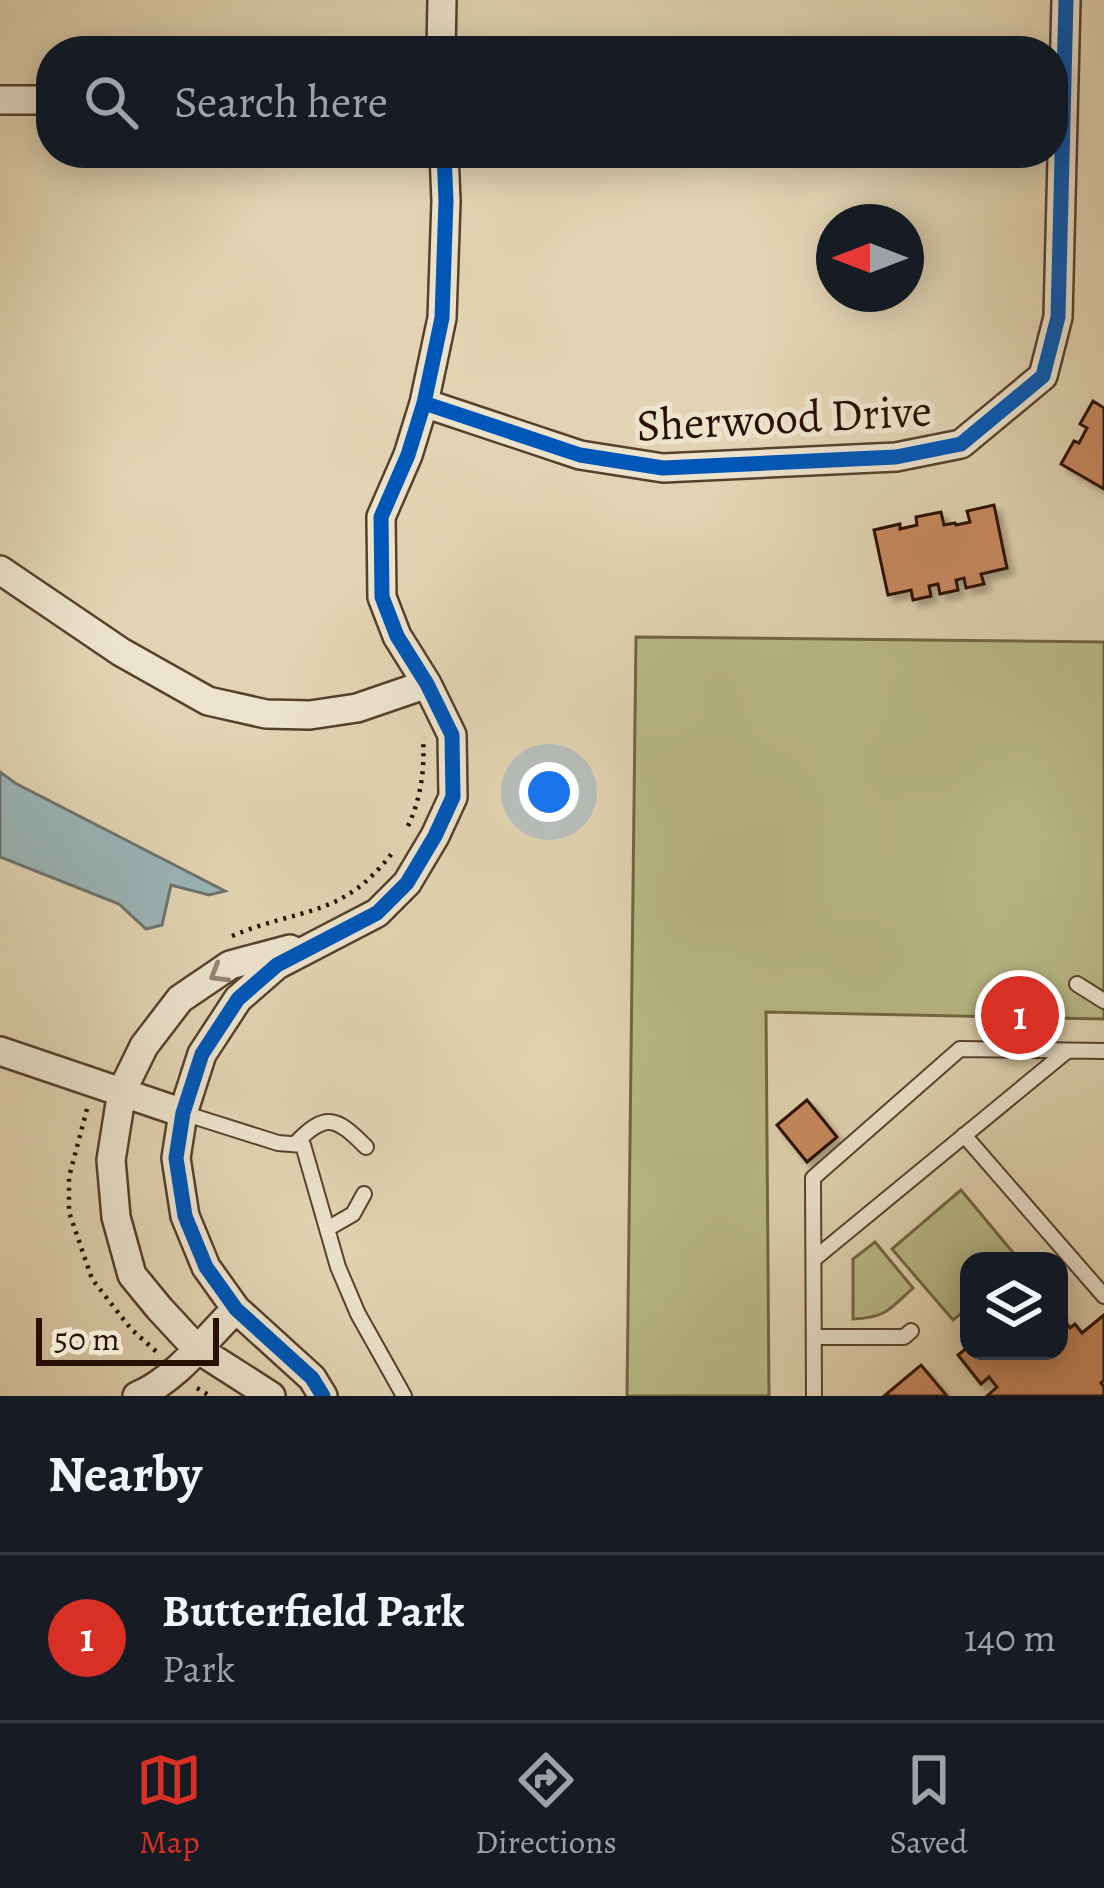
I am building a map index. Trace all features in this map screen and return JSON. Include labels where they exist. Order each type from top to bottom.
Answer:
[{"type":"street","points":[[441,36],[442,0]]},
{"type":"street","name":"Sherwood Drive","points":[[1063,36],[1066,0]]},
{"type":"street","points":[[0,100],[36,100]]},
{"type":"street","points":[[323,1396],[312,1378],[236,1309],[206,1267],[185,1216],[176,1158],[183,1113],[202,1054],[238,999],[277,965],[377,913],[407,883],[453,797],[452,735],[398,636],[382,596],[381,518],[424,403],[442,317],[445,168]]},
{"type":"street","name":"Sherwood Drive","points":[[424,403],[580,455],[663,468],[896,457],[961,444],[1043,376],[1058,317],[1058,168]]},
{"type":"street","points":[[0,570],[121,652],[208,701],[266,714],[310,716],[357,708],[428,684]]},
{"type":"street","points":[[272,1396],[196,1348],[132,1274],[116,1217],[111,1160],[122,1091],[144,1046],[180,999],[230,965],[328,938]]},
{"type":"street","points":[[0,1051],[183,1113]]},
{"type":"street","points":[[137,1396],[178,1370],[236,1309]]},
{"type":"lane","points":[[1076,984],[1104,1001]]},
{"type":"lane","points":[[814,1396],[814,1178],[960,1049],[1104,1051]]},
{"type":"lane","points":[[814,1259],[1067,1051]]},
{"type":"lane","points":[[183,1113],[278,1143],[303,1145],[338,1267],[358,1314],[404,1396]]},
{"type":"lane","points":[[295,1144],[309,1129],[327,1122],[344,1125],[366,1147]]},
{"type":"lane","points":[[964,1135],[1104,1296]]},
{"type":"lane","points":[[327,1229],[353,1214],[364,1194]]},
{"type":"lane","points":[[814,1337],[904,1337],[911,1331]]},
{"type":"path","points":[[407,830],[421,790],[421,724]]},
{"type":"path","points":[[224,940],[331,905],[375,873],[400,842]]},
{"type":"path","points":[[188,1380],[210,1396]]},
{"type":"green space","points":[[636,637],[1104,642],[1104,1019],[766,1012],[769,1396],[627,1396]]},
{"type":"green space","points":[[961,1190],[1013,1252],[960,1252],[960,1314],[953,1320],[892,1249]]},
{"type":"green space","points":[[875,1242],[913,1288],[880,1314],[853,1319],[853,1259]]},
{"type":"water","points":[[0,772],[225,891],[209,895],[171,885],[162,925],[146,929],[119,904],[0,857]]},
{"type":"building","points":[[1093,401],[1104,408],[1104,489],[1061,464],[1087,428],[1080,424]]},
{"type":"building","points":[[994,505],[1007,568],[981,574],[984,584],[966,588],[964,578],[956,580],[958,590],[940,594],[938,584],[929,586],[931,596],[913,600],[911,590],[888,595],[874,530],[917,525],[916,517],[941,512],[944,525],[956,525],[970,522],[967,511]]},
{"type":"building","points":[[807,1100],[837,1137],[807,1162],[777,1125]]},
{"type":"building","points":[[1104,1315],[1104,1396],[987,1396],[997,1387],[989,1377],[981,1384],[962,1360],[1068,1360],[1068,1325],[1075,1324],[1082,1333]]},
{"type":"building","points":[[921,1365],[947,1396],[884,1396]]},
{"type":"cycle path","points":[[1065,36],[1066,0]]},
{"type":"cycle path","points":[[323,1396],[312,1378],[236,1309],[206,1267],[185,1216],[176,1158],[183,1113],[202,1054],[238,999],[277,965],[377,913],[407,883],[453,797],[452,735],[397,636],[382,597],[381,517],[424,403],[442,318],[445,168]]},
{"type":"cycle path","points":[[424,403],[580,455],[663,468],[896,457],[961,444],[1043,376],[1058,317],[1062,168]]},
{"type":"place","name":"Butterfield Park","points":[[1020,1015]]}]
